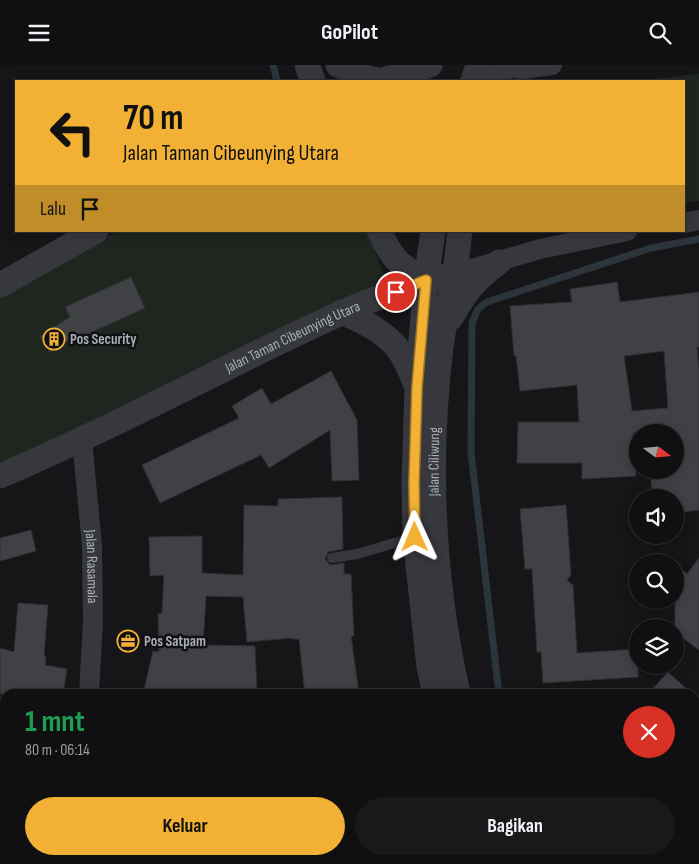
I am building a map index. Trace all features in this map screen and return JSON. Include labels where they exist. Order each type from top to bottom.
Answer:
[{"type":"street","points":[[307,65],[313,80]]},
{"type":"street","points":[[338,65],[376,80]]},
{"type":"street","points":[[383,80],[430,65]]},
{"type":"street","points":[[473,80],[478,65]]},
{"type":"street","points":[[500,69],[523,69],[552,65]]},
{"type":"street","points":[[685,223],[699,220]]},
{"type":"street","points":[[0,285],[94,232]]},
{"type":"street","points":[[379,232],[389,252],[401,266],[426,280]]},
{"type":"street","name":"Jalan Ciliwung","points":[[434,232],[426,280],[417,387],[414,483],[415,537],[440,665],[455,689]]},
{"type":"street","name":"Jalan Ciliwung","points":[[436,689],[440,665],[433,481],[441,348],[460,232]]},
{"type":"street","name":"Jalan Taman Cibeunying Utara","points":[[0,476],[82,439],[342,312],[426,280],[499,262],[540,249],[622,232]]},
{"type":"street","points":[[441,348],[450,321],[463,297],[478,278],[499,262]]},
{"type":"street","points":[[342,312],[369,325],[386,337],[398,349],[417,387]]},
{"type":"street","name":"Jalan Rasamala","points":[[82,439],[92,546],[93,621],[89,689]]},
{"type":"lane","points":[[332,558],[357,554],[415,537]]},
{"type":"shaded area","points":[[699,74],[699,201],[685,203],[685,80],[642,80]]},
{"type":"shaded area","points":[[115,232],[366,232],[386,280],[385,294],[0,469],[0,298]]},
{"type":"building","points":[[131,277],[145,308],[79,338],[78,335],[50,352],[40,336],[70,317],[65,307]]},
{"type":"building","points":[[617,282],[620,302],[699,292],[699,347],[697,347],[699,370],[699,510],[684,512],[684,489],[652,489],[651,479],[684,479],[684,424],[629,424],[629,476],[582,479],[582,463],[517,463],[518,422],[579,422],[577,385],[520,391],[516,356],[514,356],[510,306],[572,302],[570,289]],"holes":[[[664,351],[668,408],[632,411],[624,356]]]},
{"type":"building","points":[[331,371],[357,420],[359,480],[332,481],[330,430],[269,468],[261,455],[160,503],[142,465],[239,418],[232,406],[262,388],[271,404]]},
{"type":"building","points":[[342,497],[343,549],[328,552],[325,559],[330,565],[344,563],[344,574],[351,574],[354,636],[351,636],[358,689],[304,689],[299,639],[247,642],[243,597],[206,596],[203,645],[255,646],[257,689],[144,689],[153,651],[159,652],[158,614],[162,613],[164,575],[150,576],[149,537],[202,536],[202,573],[243,575],[244,505],[278,506],[278,499]]},
{"type":"building","points":[[566,505],[571,575],[567,580],[573,585],[577,653],[629,650],[629,674],[638,674],[638,677],[543,683],[541,652],[537,652],[532,569],[525,569],[520,509]]},
{"type":"building","points":[[31,530],[36,551],[0,561],[0,538]]},
{"type":"building","points":[[699,558],[699,650],[684,639],[684,619],[675,619],[675,609],[684,609],[684,572],[687,574]]},
{"type":"building","points":[[18,603],[48,605],[45,665],[67,669],[64,689],[0,689],[0,648],[14,652]]},
{"type":"building","points":[[666,674],[670,674],[687,689],[653,689]]},
{"type":"waterway","points":[[273,65],[277,80]]},
{"type":"waterway","points":[[498,689],[471,452],[472,323],[478,309],[487,302],[651,248],[699,239]]},
{"type":"place","name":"Pos Security","points":[[54,339]]},
{"type":"place","name":"Pos Satpam","points":[[128,641]]},
{"type":"route","points":[[396,292],[426,280],[417,387],[414,483],[415,537]]}]
